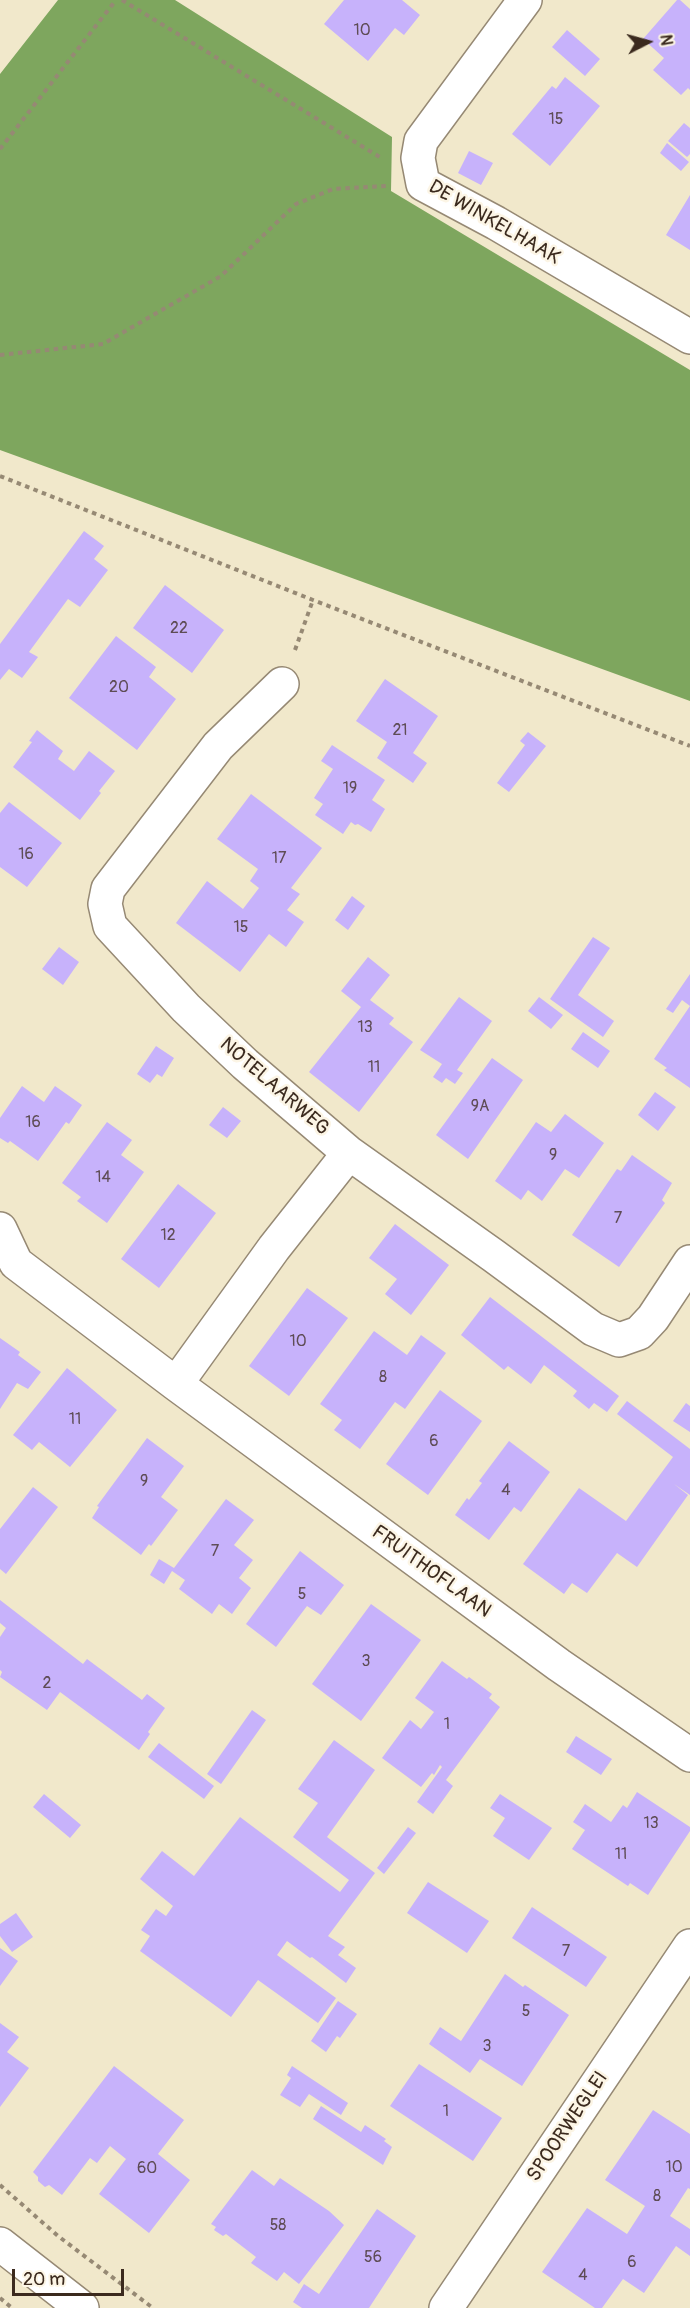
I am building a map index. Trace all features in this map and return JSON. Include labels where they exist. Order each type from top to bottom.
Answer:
[{"type":"street","name":"DE WINKELHAAK","points":[[525,0],[421,141],[418,158],[423,183],[690,337]]},
{"type":"street","name":"NOTELAARWEG","points":[[282,684],[218,746],[108,889],[105,904],[110,926],[186,1008],[245,1064],[349,1152],[593,1329],[620,1340],[639,1333],[652,1318],[690,1262]]},
{"type":"street","points":[[176,1384],[274,1248],[349,1152]]},
{"type":"street","name":"FRUITHOFLAAN","points":[[0,1229],[16,1263],[176,1384],[559,1665],[690,1755]]},
{"type":"street","name":"SPOORWEGLEI","points":[[446,2308],[690,1946]]},
{"type":"street","points":[[2,2250],[82,2308]]},
{"type":"path","points":[[0,149],[116,0]]},
{"type":"path","points":[[122,0],[423,183]]},
{"type":"path","points":[[0,355],[103,344],[221,276],[296,204],[333,189],[423,183]]},
{"type":"path","points":[[0,476],[690,746]]},
{"type":"path","points":[[282,684],[313,600]]},
{"type":"path","points":[[0,2185],[58,2236],[153,2308]]},
{"type":"path","points":[[0,2298],[12,2308]]},
{"type":"green space","points":[[58,0],[175,0],[392,137],[391,191],[690,370],[690,701],[0,450],[0,74]]},
{"type":"building","points":[[344,0],[402,0],[420,15],[404,35],[395,28],[368,61],[324,24]]},
{"type":"building","points":[[677,0],[690,9],[690,90],[688,88],[681,95],[653,70],[664,58],[643,39]]},
{"type":"building","points":[[567,30],[600,59],[585,76],[552,47]]},
{"type":"building","points":[[565,77],[600,106],[550,166],[512,134],[552,86],[556,89]]},
{"type":"building","points":[[684,123],[690,128],[690,154],[687,157],[668,141]]},
{"type":"building","points":[[667,143],[689,162],[681,171],[660,153]]},
{"type":"building","points":[[469,151],[493,163],[481,185],[458,173]]},
{"type":"building","points":[[690,195],[690,250],[666,235]]},
{"type":"building","points":[[84,531],[104,546],[94,559],[108,570],[80,607],[68,599],[29,652],[38,657],[22,678],[9,669],[0,680],[0,644]]},
{"type":"building","points":[[165,585],[224,630],[192,673],[133,628]]},
{"type":"building","points":[[116,636],[156,667],[149,677],[176,699],[137,750],[69,698]]},
{"type":"building","points":[[385,679],[438,716],[413,753],[427,763],[413,783],[377,758],[387,742],[356,721]]},
{"type":"building","points":[[37,730],[63,751],[58,759],[74,771],[89,751],[115,771],[80,820],[13,767],[32,742],[29,741]]},
{"type":"building","points":[[528,732],[546,746],[509,792],[497,783],[525,745],[520,741]]},
{"type":"building","points":[[332,745],[385,780],[372,800],[385,809],[371,832],[351,822],[343,834],[315,815],[323,804],[314,798],[333,769],[321,761]]},
{"type":"building","points":[[251,794],[322,848],[291,888],[300,894],[287,910],[304,922],[286,947],[269,934],[240,972],[176,923],[207,881],[243,909],[259,888],[250,881],[258,869],[217,839]]},
{"type":"building","points":[[9,802],[62,843],[27,887],[0,867],[0,813]]},
{"type":"building","points":[[352,896],[365,906],[348,930],[335,920]]},
{"type":"building","points":[[593,937],[610,948],[578,995],[614,1021],[603,1037],[550,999]]},
{"type":"building","points":[[59,947],[79,962],[63,985],[42,969]]},
{"type":"building","points":[[368,957],[390,975],[370,1000],[394,1018],[389,1024],[413,1042],[359,1112],[309,1072],[361,1007],[341,991]]},
{"type":"building","points":[[690,974],[690,1006],[682,1000],[673,1013],[666,1009]]},
{"type":"building","points":[[459,997],[492,1021],[457,1070],[463,1073],[455,1084],[446,1078],[442,1083],[433,1077],[442,1064],[420,1050]]},
{"type":"building","points":[[539,997],[563,1015],[551,1029],[528,1011]]},
{"type":"building","points":[[690,1006],[690,1088],[664,1070],[667,1068],[654,1059]]},
{"type":"building","points":[[583,1032],[610,1051],[598,1068],[571,1049]]},
{"type":"building","points":[[156,1046],[174,1058],[162,1077],[157,1074],[150,1083],[137,1074]]},
{"type":"building","points":[[492,1058],[523,1080],[468,1159],[436,1135]]},
{"type":"building","points":[[22,1086],[44,1102],[55,1086],[82,1105],[69,1124],[66,1122],[38,1161],[10,1141],[8,1143],[0,1138],[0,1118]]},
{"type":"building","points":[[655,1092],[676,1107],[658,1131],[638,1115]]},
{"type":"building","points":[[223,1107],[241,1121],[227,1138],[209,1125]]},
{"type":"building","points":[[565,1114],[604,1143],[579,1178],[565,1169],[542,1201],[528,1190],[521,1200],[495,1181],[536,1122],[551,1132]]},
{"type":"building","points":[[107,1122],[132,1140],[121,1155],[144,1172],[107,1223],[77,1201],[81,1197],[62,1183]]},
{"type":"building","points":[[632,1155],[672,1183],[662,1200],[665,1203],[619,1267],[572,1235],[617,1169],[621,1171]]},
{"type":"building","points":[[178,1184],[216,1213],[159,1288],[121,1259]]},
{"type":"building","points":[[395,1224],[449,1265],[411,1315],[385,1294],[397,1279],[369,1258]]},
{"type":"building","points":[[307,1288],[348,1318],[289,1396],[249,1366]]},
{"type":"building","points":[[490,1297],[619,1396],[607,1412],[594,1403],[589,1409],[573,1396],[577,1391],[544,1365],[531,1384],[508,1366],[504,1370],[461,1335]]},
{"type":"building","points":[[374,1331],[407,1355],[421,1335],[446,1353],[405,1409],[395,1402],[360,1449],[334,1430],[342,1420],[320,1404]]},
{"type":"building","points":[[0,1338],[20,1352],[18,1355],[41,1372],[28,1389],[17,1383],[0,1409]]},
{"type":"building","points":[[67,1368],[117,1410],[70,1467],[39,1442],[32,1450],[13,1435]]},
{"type":"building","points":[[440,1390],[482,1421],[428,1495],[386,1464]]},
{"type":"building","points":[[627,1401],[690,1449],[690,1495],[674,1484],[688,1495],[637,1567],[617,1553],[587,1593],[572,1583],[564,1594],[523,1564],[579,1488],[626,1521],[673,1457],[617,1414]]},
{"type":"building","points":[[686,1403],[690,1406],[690,1432],[673,1421]]},
{"type":"building","points":[[147,1438],[184,1466],[161,1497],[178,1510],[151,1546],[149,1544],[141,1555],[92,1518],[99,1507],[97,1506]]},
{"type":"building","points":[[509,1441],[550,1472],[521,1512],[514,1507],[489,1540],[455,1515],[482,1483],[479,1481]]},
{"type":"building","points":[[33,1487],[58,1507],[6,1574],[0,1569],[0,1529]]},
{"type":"building","points":[[226,1499],[254,1520],[234,1545],[253,1560],[239,1578],[251,1588],[232,1614],[219,1604],[212,1614],[179,1589],[185,1580],[172,1571],[164,1584],[150,1575],[159,1559],[174,1568]]},
{"type":"building","points":[[300,1551],[344,1585],[321,1615],[307,1606],[276,1647],[246,1624]]},
{"type":"building","points":[[0,1600],[83,1664],[87,1659],[142,1700],[147,1694],[165,1708],[148,1732],[150,1734],[139,1750],[60,1692],[47,1710],[0,1677],[2,1672],[0,1670],[0,1637],[6,1628],[0,1623]]},
{"type":"building","points":[[371,1604],[421,1640],[361,1721],[312,1684]]},
{"type":"building","points":[[442,1661],[492,1694],[489,1698],[500,1707],[446,1780],[453,1786],[433,1814],[417,1802],[442,1767],[440,1765],[434,1775],[432,1773],[421,1787],[382,1758],[410,1720],[421,1729],[434,1712],[415,1698]]},
{"type":"building","points":[[252,1710],[266,1720],[221,1784],[207,1774]]},
{"type":"building","points":[[576,1736],[612,1759],[601,1775],[566,1752]]},
{"type":"building","points":[[334,1740],[375,1770],[327,1837],[375,1873],[328,1936],[345,1947],[338,1955],[356,1968],[346,1983],[287,1941],[277,1955],[336,1998],[318,2023],[258,1980],[231,2017],[140,1951],[150,1936],[141,1930],[156,1909],[166,1916],[173,1906],[140,1879],[162,1851],[194,1876],[240,1817],[340,1892],[349,1880],[293,1837],[318,1803],[298,1789]]},
{"type":"building","points":[[159,1743],[214,1786],[204,1799],[148,1757]]},
{"type":"building","points":[[637,1792],[690,1827],[690,1831],[648,1895],[630,1883],[628,1886],[572,1849],[585,1830],[573,1822],[585,1804],[611,1822],[623,1805],[627,1808]]},
{"type":"building","points":[[44,1794],[81,1825],[70,1838],[33,1807]]},
{"type":"building","points":[[500,1794],[552,1828],[529,1860],[493,1836],[505,1818],[490,1808]]},
{"type":"building","points":[[408,1827],[416,1833],[384,1874],[377,1868]]},
{"type":"building","points":[[428,1882],[489,1921],[467,1953],[407,1913]]},
{"type":"building","points":[[532,1907],[607,1957],[586,1987],[512,1938]]},
{"type":"building","points":[[16,1913],[33,1937],[12,1952],[0,1936],[0,1924]]},
{"type":"building","points":[[0,1948],[18,1961],[0,1986]]},
{"type":"building","points":[[505,1974],[569,2015],[522,2086],[480,2059],[470,2073],[429,2044],[440,2027],[461,2041]]},
{"type":"building","points":[[338,2001],[357,2014],[340,2038],[337,2036],[326,2052],[311,2041]]},
{"type":"building","points":[[0,2023],[19,2037],[7,2052],[29,2068],[0,2107]]},
{"type":"building","points":[[419,2064],[502,2118],[473,2161],[390,2106]]},
{"type":"building","points":[[114,2066],[184,2120],[158,2154],[190,2180],[149,2233],[99,2194],[126,2159],[110,2146],[97,2163],[90,2158],[62,2195],[49,2185],[45,2187],[33,2172]]},
{"type":"building","points":[[292,2066],[348,2103],[341,2115],[309,2094],[300,2107],[280,2095],[291,2078],[287,2075]]},
{"type":"building","points":[[321,2106],[361,2132],[365,2125],[386,2139],[384,2141],[392,2147],[383,2165],[313,2119]]},
{"type":"building","points":[[653,2110],[690,2134],[690,2189],[688,2188],[670,2216],[690,2229],[690,2256],[676,2246],[644,2293],[623,2279],[602,2308],[595,2308],[542,2272],[587,2208],[627,2234],[645,2206],[605,2180]]},
{"type":"building","points":[[252,2170],[274,2186],[280,2178],[329,2211],[344,2225],[299,2284],[284,2272],[277,2281],[251,2263],[256,2257],[226,2234],[223,2236],[214,2230],[216,2227],[211,2224]]},
{"type":"building","points":[[377,2209],[416,2236],[369,2308],[302,2308],[293,2302],[304,2284],[319,2294]]}]
